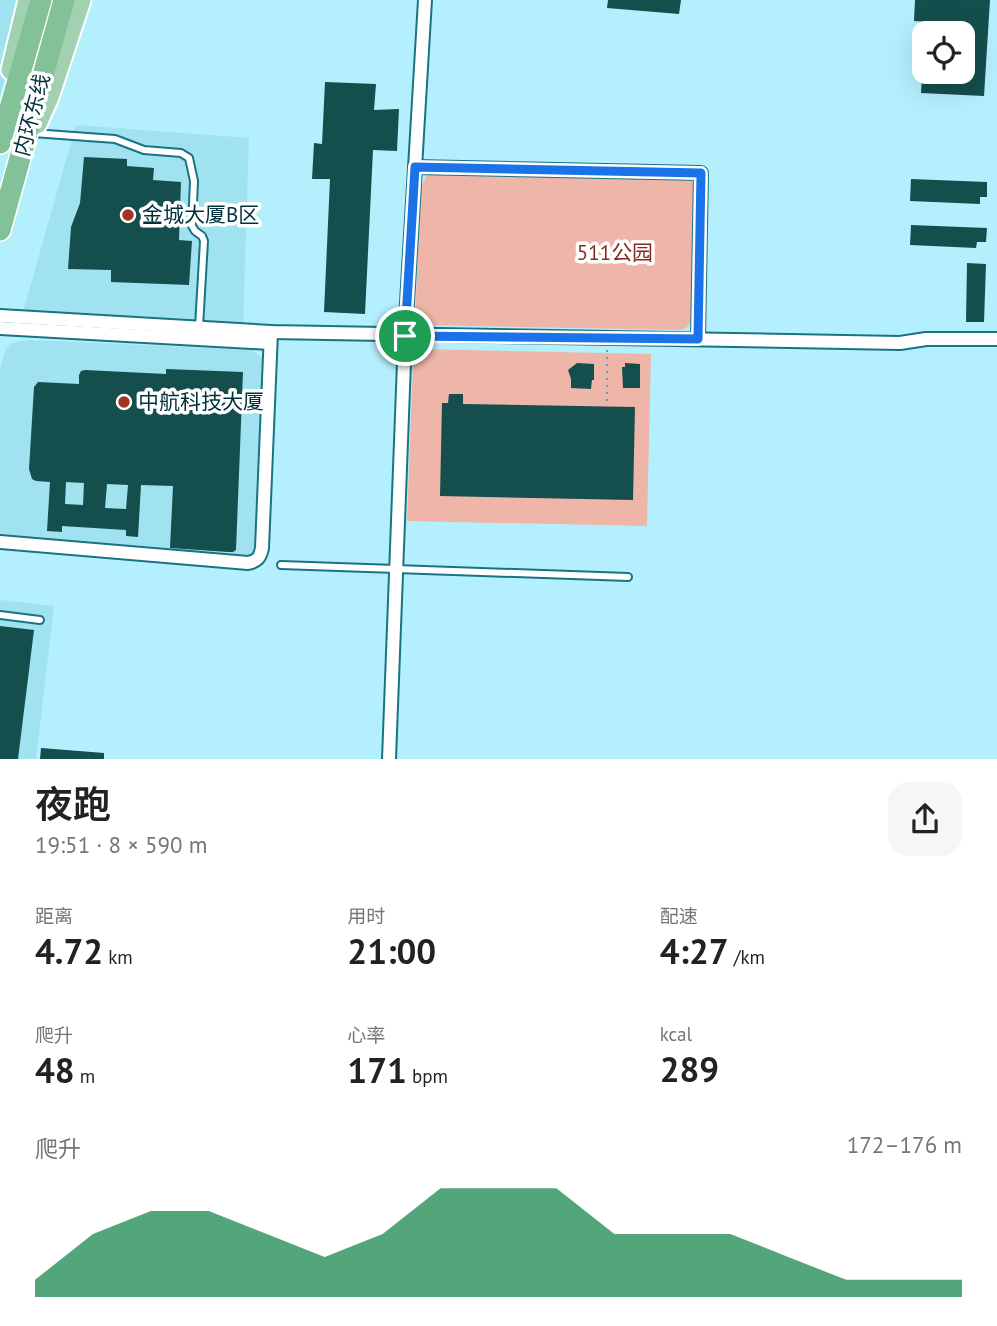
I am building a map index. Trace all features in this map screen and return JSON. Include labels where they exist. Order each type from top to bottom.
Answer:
[{"type":"highway","name":"内环东线","points":[[0,143],[41,0]]},
{"type":"highway","name":"内环东线","points":[[0,230],[64,0]]},
{"type":"main road","points":[[0,134],[8,83],[28,0]]},
{"type":"main road","points":[[14,180],[49,97],[80,0]]},
{"type":"street","points":[[389,759],[405,336],[425,0]]},
{"type":"street","points":[[415,167],[701,173],[698,339]]},
{"type":"street","points":[[0,316],[199,328],[271,338]]},
{"type":"street","points":[[0,328],[271,338],[405,336],[900,343],[926,339],[997,339]]},
{"type":"street","points":[[0,542],[248,563],[256,561],[261,556],[262,548],[271,338]]},
{"type":"lane","points":[[33,133],[115,139],[144,150],[181,153],[189,158],[194,181],[192,226],[204,241],[199,328]]},
{"type":"lane","points":[[281,565],[628,577]]},
{"type":"lane","points":[[0,615],[40,620]]},
{"type":"path","points":[[607,338],[607,401]]},
{"type":"shaded area","points":[[0,0],[27,0],[0,96]]},
{"type":"shaded area","points":[[76,125],[249,138],[243,326],[23,312]]},
{"type":"shaded area","points":[[29,340],[252,350],[259,355],[265,361],[257,543],[254,553],[243,556],[0,535],[0,368],[5,351],[11,343]]},
{"type":"shaded area","points":[[0,600],[54,606],[36,759],[0,759]]},
{"type":"green space","name":"511公园","points":[[427,175],[686,178],[692,181],[695,189],[690,324],[680,330],[420,325],[415,318],[421,187]]},
{"type":"green space","points":[[419,349],[651,354],[647,526],[407,521],[413,361]]},
{"type":"building","points":[[608,0],[681,0],[679,14],[607,8]]},
{"type":"building","points":[[915,0],[990,0],[984,96],[921,93],[922,84],[975,84],[975,21],[914,21]]},
{"type":"building","points":[[325,82],[376,84],[374,110],[399,109],[397,151],[373,150],[365,314],[324,312],[330,179],[312,179],[314,143],[322,144]]},
{"type":"building","name":"金城大厦B区","points":[[84,157],[127,159],[127,166],[154,168],[153,180],[181,182],[179,240],[192,241],[189,285],[111,282],[111,270],[68,269],[71,227],[80,203]]},
{"type":"building","points":[[911,179],[987,182],[987,197],[980,197],[980,204],[910,201]]},
{"type":"building","points":[[911,225],[987,228],[986,242],[977,242],[976,248],[910,245]]},
{"type":"building","points":[[967,263],[986,264],[984,322],[966,322]]},
{"type":"building","points":[[577,363],[594,364],[591,389],[571,388],[568,370]]},
{"type":"building","points":[[625,363],[640,364],[640,388],[623,388],[622,367],[625,367]]},
{"type":"building","points":[[166,369],[243,372],[236,550],[228,552],[170,548],[173,486],[141,485],[138,537],[126,536],[126,530],[62,526],[62,532],[47,531],[50,482],[32,479],[29,469],[34,387],[38,382],[79,384],[79,375],[85,370],[166,374]],"holes":[[[66,482],[84,483],[83,505],[65,504]],[[107,484],[128,485],[126,509],[105,508]]]},
{"type":"building","points":[[449,394],[463,394],[463,404],[635,407],[633,500],[440,496],[442,403],[448,403]]},
{"type":"building","points":[[0,626],[34,630],[18,759],[0,759]]},
{"type":"building","points":[[41,748],[104,753],[104,759],[40,759]]},
{"type":"place","name":"金城大厦B区","points":[[128,215]]},
{"type":"place","name":"中航科技大厦","points":[[124,402]]},
{"type":"route","points":[[415,167],[701,173],[698,339],[405,336],[415,167]]}]
